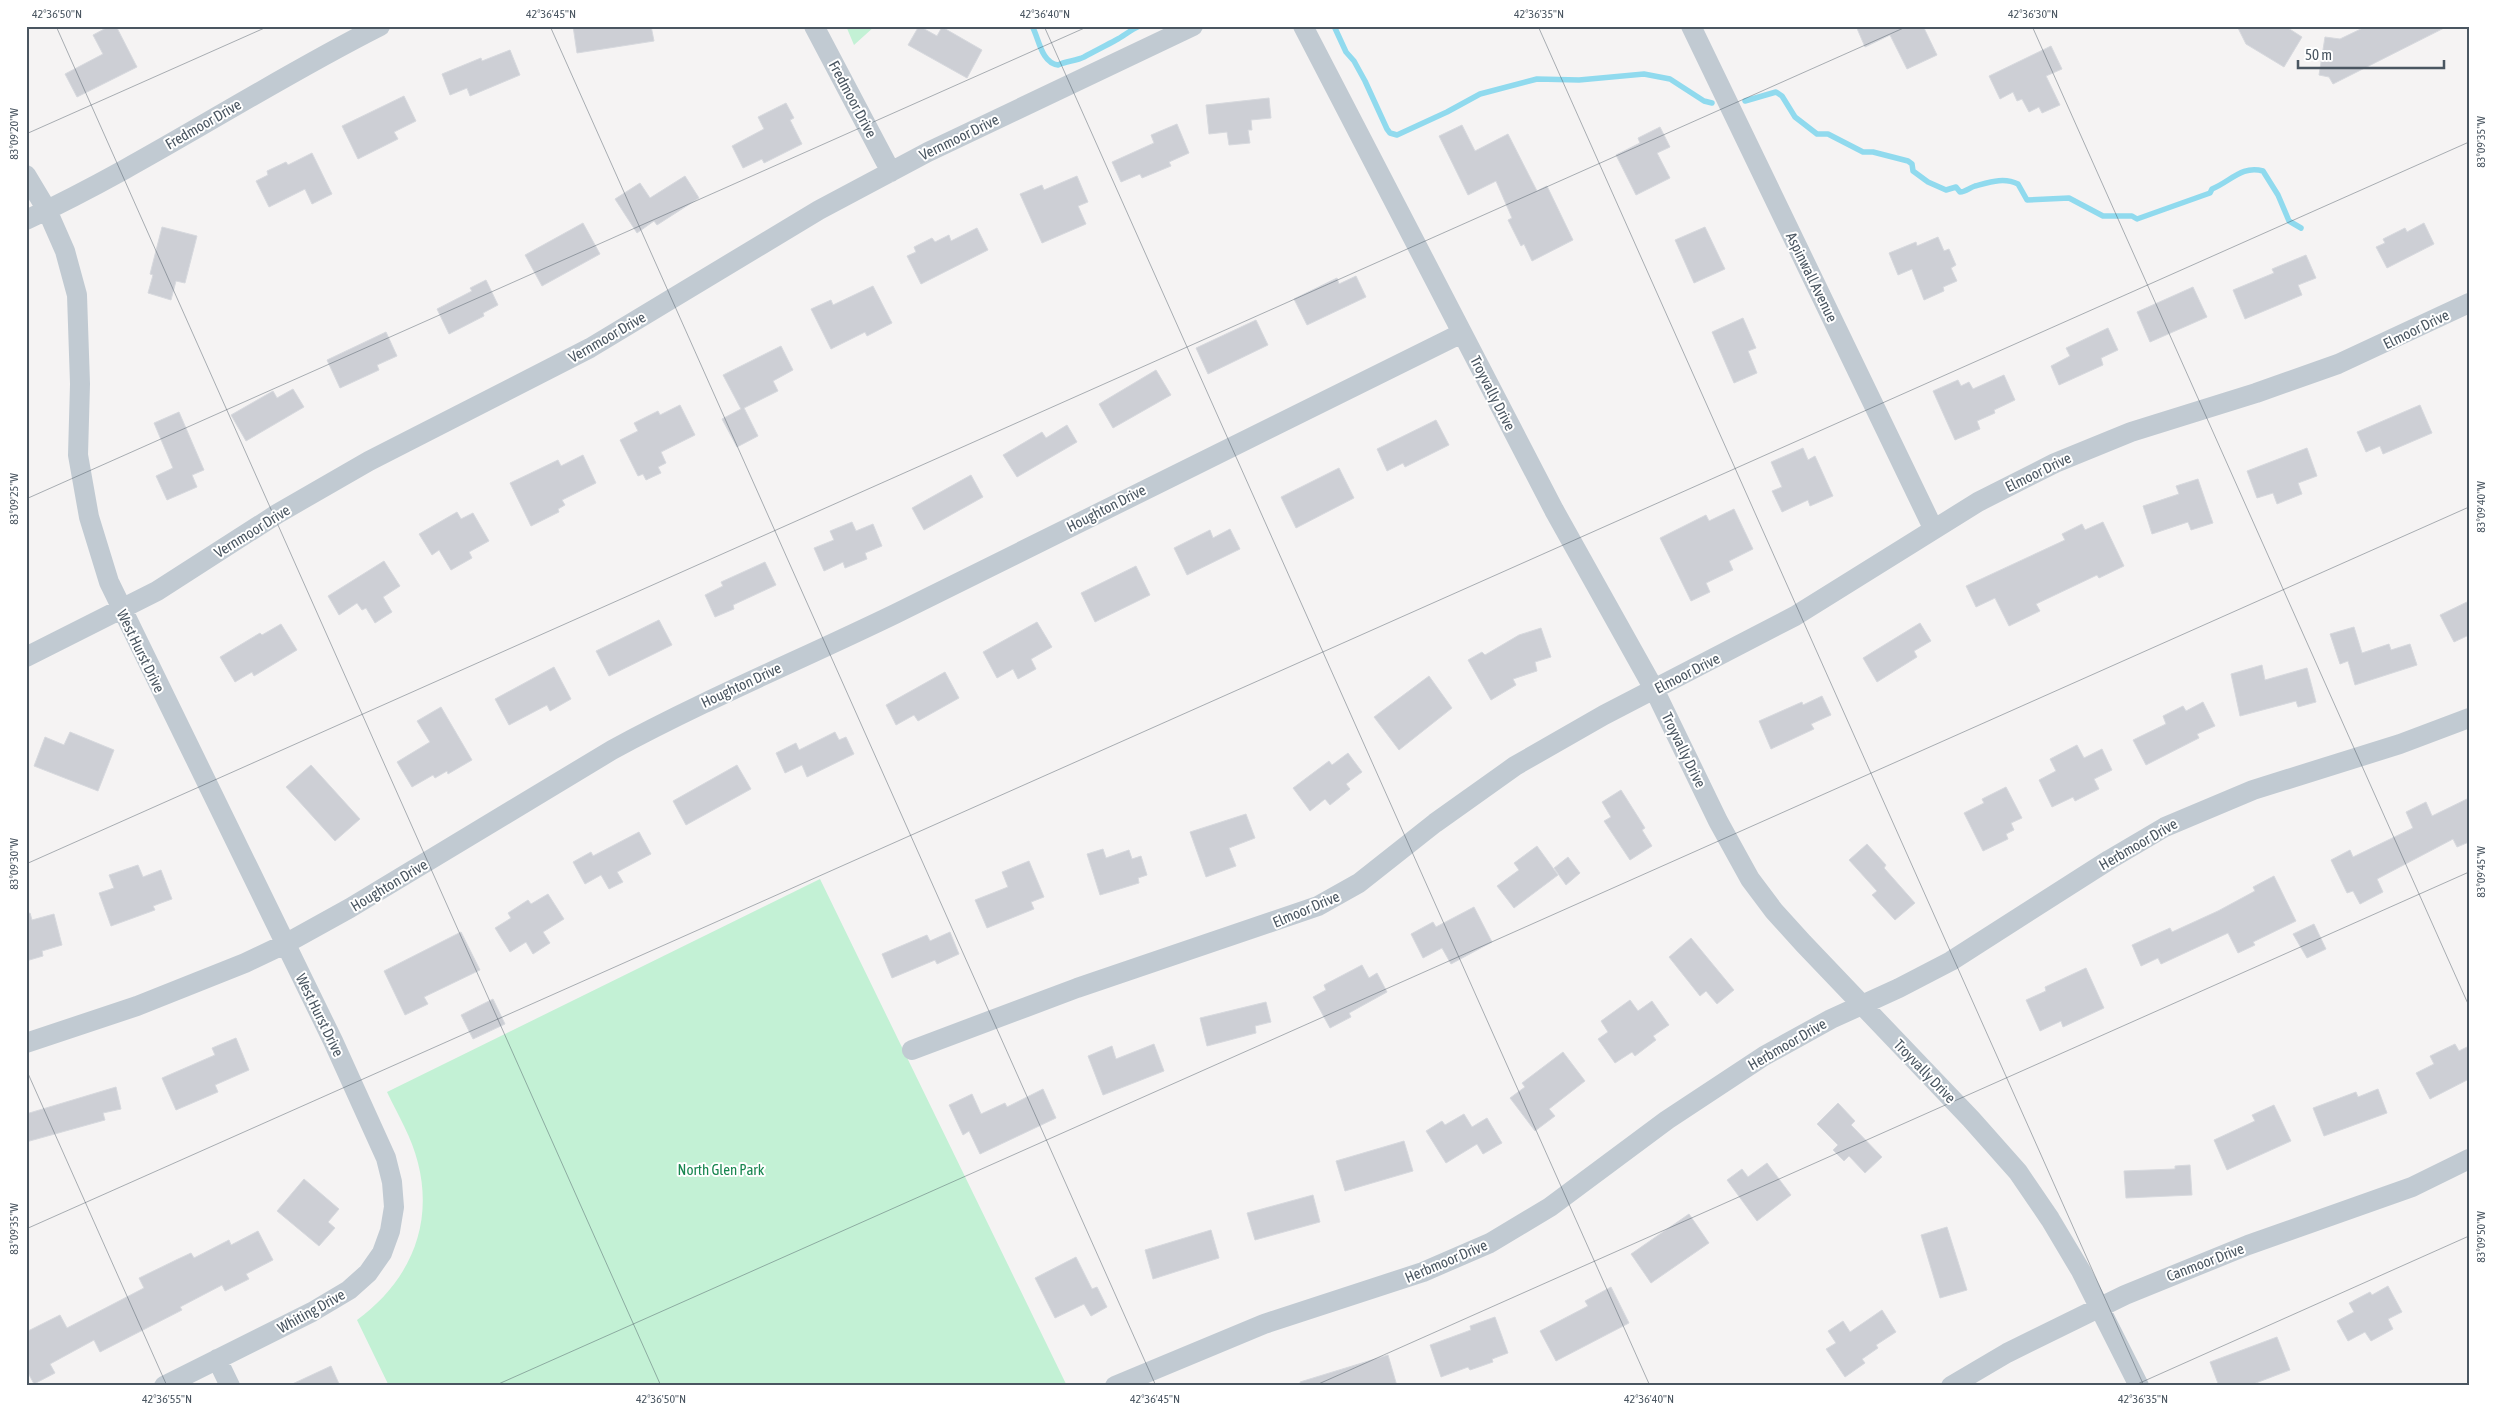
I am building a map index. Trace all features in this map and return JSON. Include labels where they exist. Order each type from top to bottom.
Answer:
[{"type":"street","name":"Fredmoor Drive","points":[[26,220],[182,137],[314,59],[380,26]]},
{"type":"street","name":"Fredmoor Drive","points":[[814,26],[891,172]]},
{"type":"street","name":"Vernmoor Drive","points":[[26,656],[122,611],[311,494],[369,461],[590,348],[819,210],[891,172],[1193,26]]},
{"type":"street","name":"Troyvally Drive","points":[[1304,26],[1554,510],[1654,689],[1718,821],[1750,879],[1774,911],[2003,1153],[2050,1219],[2100,1306],[2139,1386]]},
{"type":"street","name":"Aspinwall Avenue","points":[[1691,26],[1932,528]]},
{"type":"street","name":"West Hurst Drive","points":[[26,175],[47,210],[65,251],[76,295],[80,384],[78,455],[89,517],[108,582],[360,1100]]},
{"type":"street","name":"Elmoor Drive","points":[[912,1050],[1077,988],[1318,906],[1359,883],[1435,823],[1515,766],[1654,689],[1795,616],[1932,528],[2023,478],[2131,432],[2315,373],[2374,350],[2469,303]]},
{"type":"street","name":"Houghton Drive","points":[[26,1043],[137,1006],[285,944],[350,908],[612,750],[655,727],[742,684],[892,616],[1462,333]]},
{"type":"street","name":"Herbmoor Drive","points":[[1115,1386],[1256,1327],[1423,1272],[1490,1243],[1550,1207],[1652,1131],[1724,1082],[1795,1039],[1951,961],[2138,842],[2186,817],[2253,790],[2400,744],[2469,718]]},
{"type":"street","name":"Whiting Drive","points":[[164,1386],[333,1301],[368,1272],[382,1253],[390,1231],[394,1206],[392,1182],[386,1158],[360,1100]]},
{"type":"street","name":"Canmoor Drive","points":[[1951,1386],[2007,1353],[2100,1306],[2202,1263],[2412,1187],[2469,1159]]},
{"type":"street","points":[[217,1359],[230,1386]]},
{"type":"green space","points":[[846,26],[875,26],[854,45]]},
{"type":"green space","name":"North Glen Park","points":[[820,879],[1067,1386],[389,1386],[357,1320],[391,1288],[403,1270],[413,1251],[423,1209],[418,1163],[408,1136],[387,1092]]},
{"type":"building","points":[[110,26],[116,26],[137,67],[77,97],[65,74],[103,54],[93,35]]},
{"type":"building","points":[[573,26],[651,26],[654,41],[577,53]]},
{"type":"building","points":[[919,26],[937,36],[942,27],[982,50],[967,78],[908,45]]},
{"type":"building","points":[[1856,26],[1923,26],[1937,55],[1907,69],[1890,35],[1865,47]]},
{"type":"building","points":[[2237,26],[2285,26],[2302,37],[2284,67],[2246,44]]},
{"type":"building","points":[[2367,26],[2448,26],[2333,84],[2329,77],[2319,75],[2325,37],[2340,39]]},
{"type":"building","points":[[2051,46],[2062,69],[2046,76],[2060,105],[2042,113],[2039,107],[2029,112],[2022,99],[2017,101],[2013,92],[2000,99],[1989,76]]},
{"type":"building","points":[[510,50],[520,75],[470,96],[467,88],[450,95],[442,74],[481,58],[482,61]]},
{"type":"building","points":[[404,96],[416,121],[394,132],[398,139],[358,159],[342,126]]},
{"type":"building","points":[[1269,98],[1271,118],[1251,120],[1252,130],[1248,130],[1250,143],[1229,145],[1227,132],[1209,134],[1206,105]]},
{"type":"building","points":[[786,103],[794,118],[790,120],[802,144],[764,163],[762,159],[743,168],[732,146],[764,129],[758,117]]},
{"type":"building","points":[[1177,124],[1189,153],[1169,162],[1171,166],[1142,178],[1140,174],[1121,182],[1112,162],[1154,143],[1151,135]]},
{"type":"building","points":[[1462,125],[1475,151],[1508,134],[1537,191],[1547,186],[1573,240],[1532,261],[1524,244],[1521,246],[1508,220],[1512,218],[1496,181],[1468,195],[1439,136]]},
{"type":"building","points":[[1660,127],[1670,147],[1657,153],[1670,178],[1636,195],[1616,155],[1640,143],[1638,138]]},
{"type":"building","points":[[312,153],[332,194],[312,204],[305,189],[269,207],[256,181],[268,175],[267,171],[286,162],[288,165]]},
{"type":"building","points":[[685,176],[699,198],[657,225],[654,221],[637,233],[615,199],[640,183],[650,198]]},
{"type":"building","points":[[1077,176],[1088,202],[1078,206],[1086,224],[1042,243],[1020,194],[1042,185],[1044,190]]},
{"type":"building","points":[[583,223],[600,254],[542,286],[525,255]]},
{"type":"building","points":[[2424,223],[2434,244],[2387,268],[2376,247],[2385,243],[2383,239],[2405,228],[2407,232]]},
{"type":"building","points":[[162,227],[197,236],[185,283],[176,281],[171,300],[148,293],[153,275],[150,274]]},
{"type":"building","points":[[1705,227],[1725,269],[1694,283],[1675,240]]},
{"type":"building","points":[[977,228],[988,250],[921,284],[907,256],[916,252],[914,247],[932,238],[935,242],[949,235],[951,241]]},
{"type":"building","points":[[1938,237],[1944,251],[1949,249],[1956,265],[1951,268],[1957,281],[1943,287],[1944,291],[1924,300],[1912,269],[1898,275],[1889,253],[1916,242],[1917,246]]},
{"type":"building","points":[[2306,255],[2316,278],[2298,285],[2302,295],[2245,319],[2233,290],[2274,273],[2272,269]]},
{"type":"building","points":[[1356,276],[1366,297],[1307,325],[1294,299],[1337,278],[1339,284]]},
{"type":"building","points":[[486,280],[498,305],[483,313],[484,316],[449,334],[437,309],[472,291],[470,288]]},
{"type":"building","points":[[873,286],[892,323],[867,336],[865,332],[831,349],[811,309],[831,300],[833,305]]},
{"type":"building","points":[[2193,287],[2207,317],[2150,342],[2137,312]]},
{"type":"building","points":[[1743,318],[1756,348],[1748,351],[1757,373],[1734,383],[1712,332]]},
{"type":"building","points":[[1256,320],[1268,345],[1208,374],[1196,348]]},
{"type":"building","points":[[2108,328],[2118,350],[2101,358],[2103,365],[2059,385],[2051,366],[2070,356],[2066,348]]},
{"type":"building","points":[[386,332],[397,356],[377,365],[379,370],[340,388],[327,360]]},
{"type":"building","points":[[781,346],[793,370],[773,381],[778,391],[744,408],[758,436],[737,447],[722,419],[741,409],[723,375]]},
{"type":"building","points":[[1156,370],[1171,395],[1113,428],[1099,404]]},
{"type":"building","points":[[2004,375],[2015,400],[1994,410],[1995,413],[1977,421],[1980,429],[1955,440],[1933,391],[1958,380],[1961,386],[1969,382],[1973,389]]},
{"type":"building","points":[[293,389],[304,407],[246,441],[231,415],[273,391],[277,398]]},
{"type":"building","points":[[680,405],[695,435],[661,452],[666,463],[658,467],[661,473],[646,480],[643,474],[638,476],[620,440],[638,431],[634,423],[658,411],[660,415]]},
{"type":"building","points":[[2420,405],[2432,433],[2383,454],[2380,446],[2366,452],[2357,432]]},
{"type":"building","points":[[179,412],[204,470],[192,475],[197,487],[167,500],[156,476],[173,468],[154,423]]},
{"type":"building","points":[[1436,420],[1449,445],[1405,467],[1403,463],[1387,471],[1377,449]]},
{"type":"building","points":[[1067,425],[1077,442],[1017,477],[1003,455],[1042,432],[1046,438]]},
{"type":"building","points":[[1803,448],[1808,460],[1815,456],[1833,496],[1810,506],[1808,500],[1782,512],[1772,491],[1782,487],[1771,462]]},
{"type":"building","points":[[2307,448],[2317,476],[2298,483],[2302,494],[2277,504],[2273,493],[2257,498],[2247,471]]},
{"type":"building","points":[[583,455],[596,483],[562,500],[565,505],[558,509],[559,512],[531,526],[510,483],[558,460],[561,466]]},
{"type":"building","points":[[1339,468],[1354,498],[1296,528],[1281,497]]},
{"type":"building","points":[[971,475],[983,497],[924,530],[912,508]]},
{"type":"building","points":[[2198,479],[2213,523],[2191,530],[2188,522],[2152,534],[2143,506],[2179,494],[2176,486]]},
{"type":"building","points":[[1734,509],[1753,549],[1729,561],[1733,570],[1706,583],[1710,592],[1691,601],[1660,538],[1706,515],[1709,521]]},
{"type":"building","points":[[457,512],[461,519],[473,513],[489,541],[469,552],[472,558],[451,570],[439,550],[432,555],[419,534]]},
{"type":"building","points":[[852,522],[856,531],[873,524],[882,546],[865,553],[867,559],[845,568],[843,562],[824,571],[814,548],[834,540],[830,531]]},
{"type":"building","points":[[2103,522],[2124,566],[2099,578],[2097,575],[2036,604],[2040,611],[2009,626],[1995,598],[1976,607],[1966,586],[2065,540],[2062,534],[2082,524],[2085,530]]},
{"type":"building","points":[[1230,529],[1240,549],[1187,575],[1174,548],[1210,530],[1213,538]]},
{"type":"building","points":[[384,561],[400,586],[383,597],[392,612],[375,623],[366,608],[362,610],[357,603],[339,615],[328,596]]},
{"type":"building","points":[[765,562],[776,585],[733,605],[734,609],[715,617],[705,595],[723,586],[721,582]]},
{"type":"building","points":[[1136,566],[1150,595],[1095,622],[1081,593]]},
{"type":"building","points":[[2469,601],[2469,635],[2454,642],[2440,615]]},
{"type":"building","points":[[659,620],[672,645],[609,676],[596,651]]},
{"type":"building","points":[[1037,622],[1052,647],[1031,659],[1036,669],[1018,679],[1013,669],[997,678],[983,652]]},
{"type":"building","points":[[1920,623],[1931,641],[1914,651],[1917,657],[1877,682],[1863,658]]},
{"type":"building","points":[[281,624],[297,650],[254,676],[252,672],[235,682],[220,657],[260,633],[262,635]]},
{"type":"building","points":[[2354,627],[2362,653],[2389,644],[2391,650],[2410,644],[2417,665],[2355,685],[2348,661],[2340,664],[2330,634]]},
{"type":"building","points":[[1541,628],[1551,657],[1535,662],[1537,671],[1513,679],[1516,685],[1491,700],[1468,660],[1482,652],[1485,655],[1519,635]]},
{"type":"building","points":[[2262,665],[2265,680],[2307,668],[2316,702],[2298,707],[2296,701],[2240,716],[2231,674]]},
{"type":"building","points":[[554,667],[571,699],[550,711],[547,705],[509,725],[495,699]]},
{"type":"building","points":[[945,672],[959,698],[918,721],[914,715],[896,725],[886,705]]},
{"type":"building","points":[[1429,676],[1452,708],[1399,750],[1374,717]]},
{"type":"building","points":[[1822,696],[1831,715],[1811,724],[1814,729],[1771,749],[1759,721],[1802,702],[1803,705]]},
{"type":"building","points":[[2203,702],[2215,726],[2197,734],[2199,738],[2146,765],[2133,740],[2166,724],[2163,716],[2183,706],[2186,711]]},
{"type":"building","points":[[441,707],[472,760],[448,774],[447,771],[435,778],[433,775],[412,787],[397,762],[430,742],[417,721]]},
{"type":"building","points":[[70,732],[114,750],[98,791],[34,766],[45,737],[64,745]]},
{"type":"building","points":[[835,732],[839,740],[846,737],[854,754],[807,777],[802,765],[785,773],[776,753],[796,743],[799,750]]},
{"type":"building","points":[[2077,745],[2084,758],[2102,749],[2112,770],[2094,779],[2099,789],[2075,801],[2073,797],[2052,807],[2039,780],[2056,771],[2050,759]]},
{"type":"building","points":[[1348,753],[1362,772],[1346,784],[1350,789],[1330,805],[1325,799],[1310,811],[1293,788],[1329,761],[1332,765]]},
{"type":"building","points":[[311,765],[360,819],[335,841],[286,787]]},
{"type":"building","points":[[737,765],[751,789],[686,825],[673,801]]},
{"type":"building","points":[[2006,787],[2022,818],[2011,823],[2014,830],[2006,834],[2008,839],[1983,851],[1964,813],[1984,803],[1982,799]]},
{"type":"building","points":[[1621,790],[1645,828],[1642,830],[1652,846],[1630,860],[1604,821],[1611,817],[1602,802]]},
{"type":"building","points":[[2469,798],[2469,842],[2457,847],[2453,839],[2377,879],[2383,892],[2360,904],[2353,891],[2347,893],[2331,860],[2350,850],[2353,857],[2413,828],[2406,812],[2426,802],[2432,816]]},
{"type":"building","points":[[1246,814],[1255,838],[1229,848],[1236,866],[1206,877],[1190,832]]},
{"type":"building","points":[[639,832],[651,854],[617,872],[623,882],[609,889],[601,875],[585,884],[573,862],[591,852],[593,856]]},
{"type":"building","points":[[1867,844],[1886,865],[1884,868],[1915,903],[1895,920],[1872,895],[1877,891],[1849,860]]},
{"type":"building","points":[[1537,846],[1558,875],[1514,908],[1497,886],[1519,870],[1514,863]]},
{"type":"building","points":[[1103,849],[1106,858],[1129,850],[1132,859],[1141,856],[1147,875],[1138,878],[1139,883],[1100,895],[1087,854]]},
{"type":"building","points":[[1568,857],[1580,873],[1566,885],[1554,868]]},
{"type":"building","points":[[1029,861],[1044,897],[1031,902],[1034,909],[987,928],[975,900],[1008,887],[1002,872]]},
{"type":"building","points":[[138,865],[143,877],[161,870],[172,899],[153,906],[155,910],[111,926],[99,893],[114,888],[109,875]]},
{"type":"building","points":[[2274,876],[2296,921],[2253,942],[2255,945],[2238,953],[2228,933],[2161,964],[2158,958],[2141,966],[2132,945],[2170,928],[2172,932],[2218,911],[2255,891],[2253,887]]},
{"type":"building","points":[[548,894],[564,919],[543,932],[550,943],[533,954],[526,942],[510,952],[495,928],[511,918],[508,913],[528,900],[531,904]]},
{"type":"building","points":[[1474,907],[1492,942],[1451,964],[1442,948],[1423,958],[1411,934],[1433,922],[1436,927]]},
{"type":"building","points":[[30,913],[32,920],[54,914],[62,945],[42,951],[43,956],[26,961],[26,914]]},
{"type":"building","points":[[2314,924],[2326,949],[2307,958],[2293,934]]},
{"type":"building","points":[[461,932],[480,970],[424,997],[428,1004],[405,1015],[384,971]]},
{"type":"building","points":[[950,932],[959,954],[937,964],[935,960],[892,978],[882,954],[927,935],[930,941]]},
{"type":"building","points":[[1691,938],[1734,990],[1717,1004],[1706,991],[1700,996],[1669,957]]},
{"type":"building","points":[[1362,965],[1369,978],[1377,973],[1387,992],[1349,1013],[1351,1017],[1330,1028],[1313,997],[1326,990],[1324,985]]},
{"type":"building","points":[[2086,968],[2104,1008],[2063,1027],[2061,1021],[2040,1031],[2026,1000],[2046,991],[2045,987]]},
{"type":"building","points":[[493,999],[505,1024],[473,1039],[461,1015]]},
{"type":"building","points":[[1630,1000],[1638,1011],[1652,1001],[1669,1025],[1653,1036],[1656,1040],[1635,1056],[1632,1052],[1615,1063],[1598,1039],[1608,1032],[1601,1021]]},
{"type":"building","points":[[1266,1002],[1271,1022],[1255,1026],[1256,1033],[1207,1046],[1200,1018]]},
{"type":"building","points":[[236,1038],[249,1070],[215,1085],[218,1092],[176,1110],[162,1078],[215,1055],[212,1048]]},
{"type":"building","points":[[1154,1044],[1164,1071],[1103,1095],[1088,1056],[1112,1046],[1116,1059]]},
{"type":"building","points":[[2455,1044],[2459,1051],[2469,1046],[2469,1079],[2430,1099],[2416,1073],[2434,1064],[2430,1056]]},
{"type":"building","points":[[1563,1052],[1585,1081],[1549,1109],[1555,1116],[1535,1131],[1510,1098],[1525,1087],[1522,1083]]},
{"type":"building","points":[[116,1087],[121,1109],[103,1113],[105,1120],[26,1142],[26,1114]]},
{"type":"building","points":[[1043,1089],[1056,1118],[980,1154],[969,1131],[963,1135],[949,1105],[972,1094],[981,1114],[1005,1103],[1007,1107]]},
{"type":"building","points":[[2378,1089],[2387,1113],[2324,1136],[2313,1108],[2356,1092],[2358,1097]]},
{"type":"building","points":[[1838,1103],[1855,1121],[1851,1125],[1882,1157],[1865,1173],[1849,1156],[1844,1161],[1833,1150],[1838,1145],[1817,1124]]},
{"type":"building","points":[[2274,1105],[2291,1141],[2227,1170],[2214,1140],[2255,1121],[2252,1115]]},
{"type":"building","points":[[1464,1114],[1472,1127],[1487,1118],[1502,1143],[1483,1154],[1477,1144],[1446,1163],[1426,1131],[1442,1121],[1445,1125]]},
{"type":"building","points":[[1404,1141],[1413,1171],[1345,1191],[1336,1161]]},
{"type":"building","points":[[1767,1163],[1791,1195],[1757,1221],[1727,1180],[1742,1169],[1748,1177]]},
{"type":"building","points":[[2190,1165],[2192,1195],[2126,1198],[2124,1171],[2175,1169],[2175,1166]]},
{"type":"building","points":[[304,1179],[339,1209],[328,1222],[335,1228],[319,1246],[277,1211]]},
{"type":"building","points":[[1313,1195],[1320,1222],[1255,1240],[1247,1213]]},
{"type":"building","points":[[1689,1214],[1709,1243],[1651,1283],[1631,1254]]},
{"type":"building","points":[[1947,1227],[1967,1290],[1940,1298],[1921,1235]]},
{"type":"building","points":[[1211,1230],[1219,1258],[1153,1279],[1145,1250]]},
{"type":"building","points":[[258,1231],[273,1260],[246,1274],[249,1279],[225,1291],[222,1285],[180,1307],[182,1310],[100,1352],[94,1340],[50,1364],[55,1373],[34,1384],[26,1369],[26,1332],[60,1315],[67,1328],[144,1288],[139,1278],[191,1253],[194,1258],[229,1240],[231,1245]]},
{"type":"building","points":[[1076,1257],[1092,1289],[1097,1287],[1107,1307],[1091,1316],[1084,1304],[1055,1318],[1035,1278]]},
{"type":"building","points":[[2388,1286],[2402,1312],[2388,1319],[2393,1329],[2371,1341],[2365,1332],[2348,1341],[2337,1321],[2354,1312],[2349,1303],[2370,1292],[2372,1295]]},
{"type":"building","points":[[1611,1287],[1629,1323],[1556,1361],[1540,1331],[1588,1306],[1585,1301]]},
{"type":"building","points":[[1882,1310],[1896,1332],[1876,1345],[1878,1348],[1862,1359],[1865,1363],[1845,1377],[1826,1349],[1836,1343],[1828,1331],[1843,1321],[1850,1332]]},
{"type":"building","points":[[1495,1317],[1508,1353],[1492,1359],[1493,1362],[1470,1370],[1468,1367],[1441,1377],[1430,1345],[1471,1330],[1470,1326]]},
{"type":"building","points":[[2277,1337],[2290,1370],[2248,1386],[2219,1386],[2210,1362]]},
{"type":"building","points":[[1388,1355],[1397,1386],[1301,1386],[1300,1382]]},
{"type":"building","points":[[331,1366],[340,1386],[288,1386]]},
{"type":"waterway","points":[[1032,26],[1044,55],[1052,63],[1058,65],[1084,57],[1140,26]]},
{"type":"waterway","points":[[1334,26],[1346,52],[1354,61],[1365,81],[1387,129],[1390,133],[1397,135],[1447,112],[1480,94],[1537,79],[1579,80],[1644,74],[1670,79],[1704,101],[1712,103]]},
{"type":"waterway","points":[[1745,101],[1776,92],[1782,96],[1795,117],[1817,134],[1828,134],[1863,152],[1873,152],[1908,161],[1912,164],[1913,171],[1928,182],[1946,190],[1956,187],[1962,192],[1986,183],[2007,181],[2018,184],[2027,200],[2069,198],[2103,216],[2132,216],[2137,219],[2210,193],[2212,189],[2243,172],[2249,170],[2263,171],[2278,195],[2289,221],[2301,228]]}]
